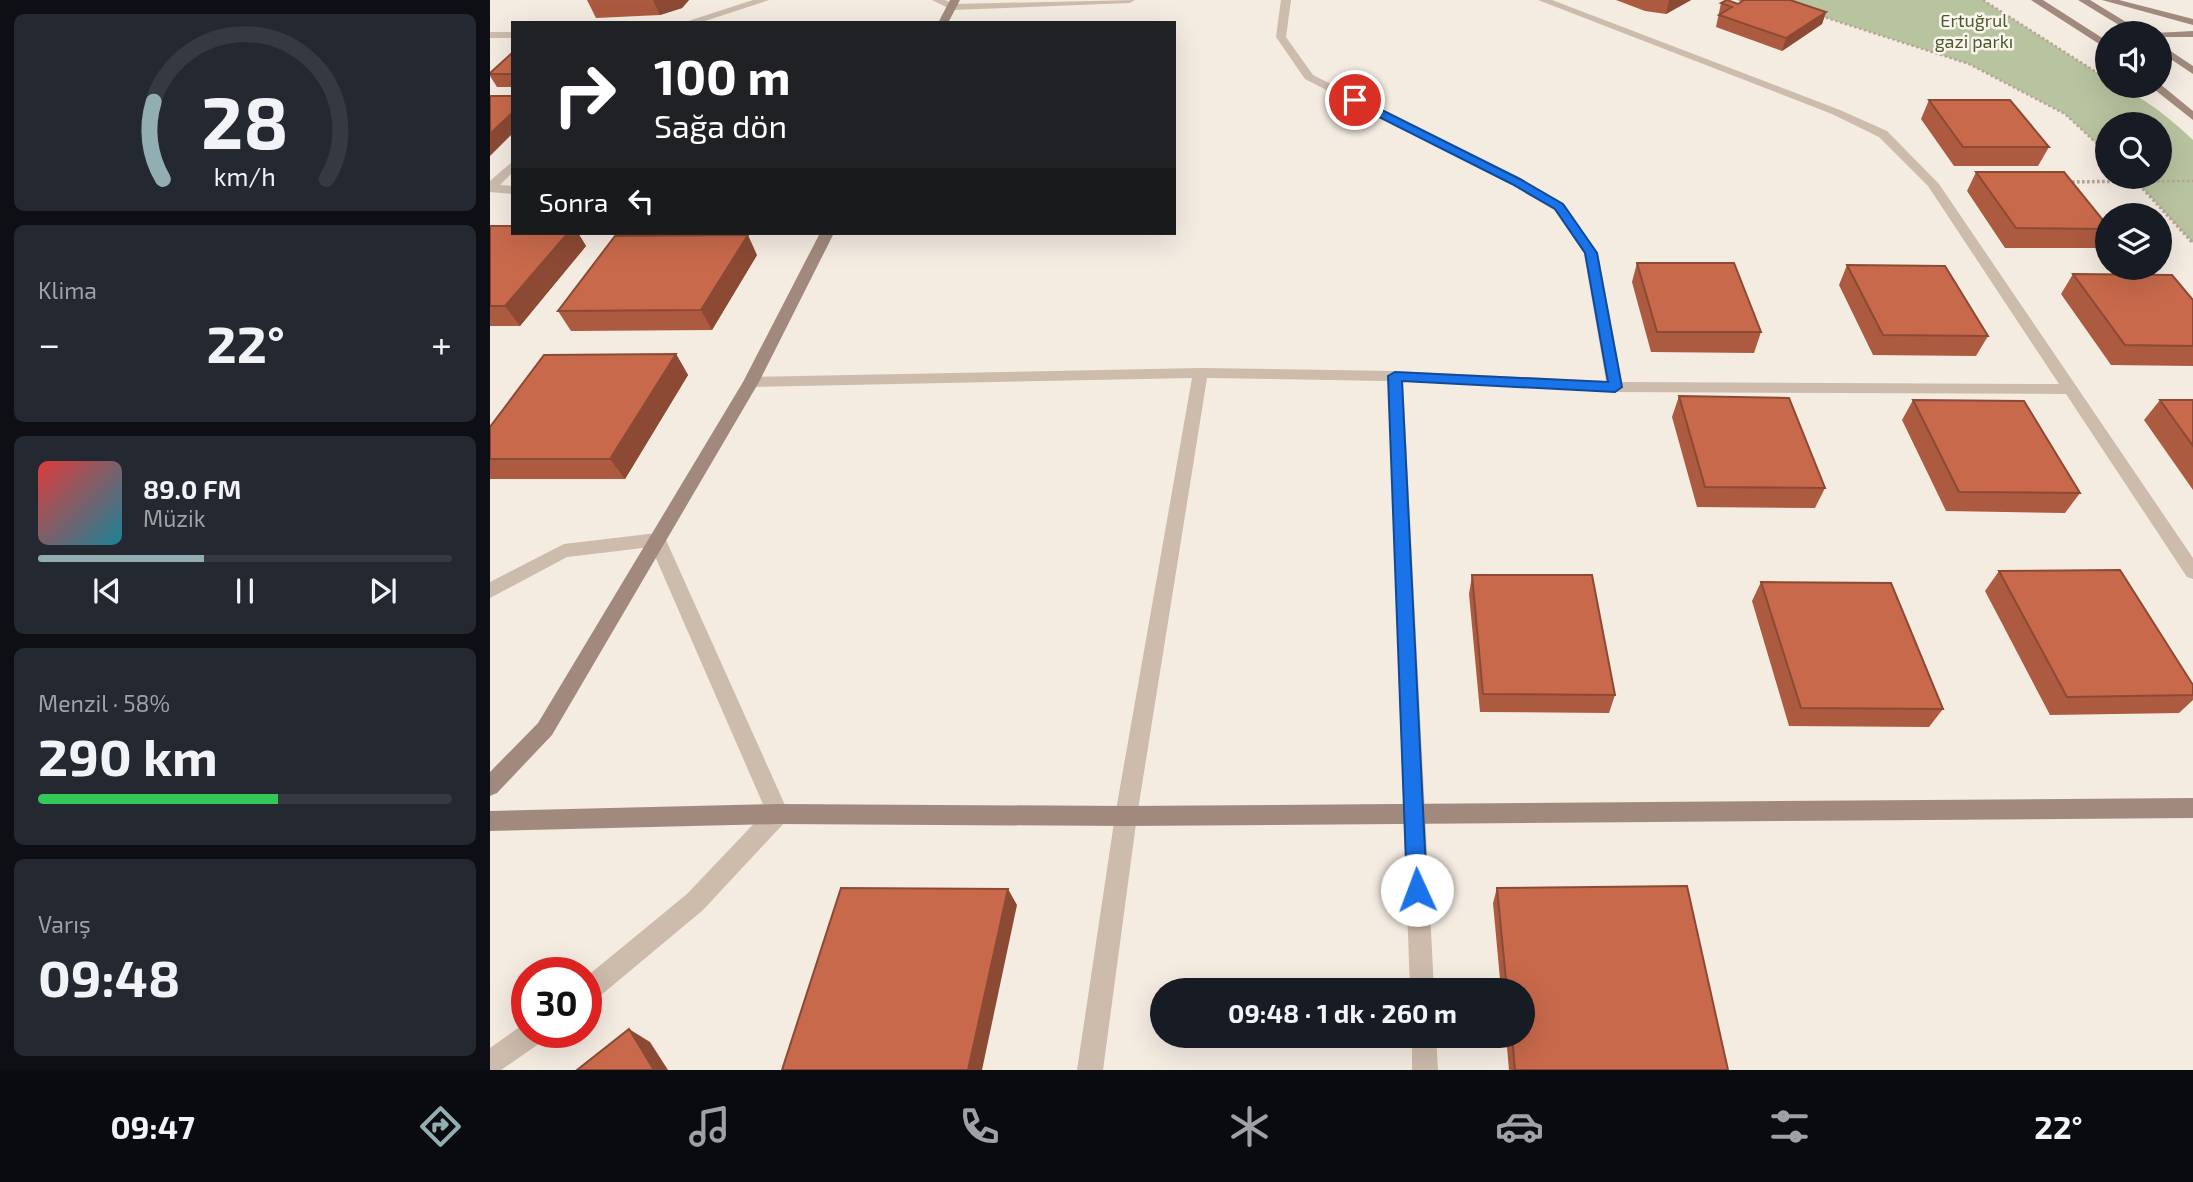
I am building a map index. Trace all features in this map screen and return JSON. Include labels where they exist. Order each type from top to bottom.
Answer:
[{"type":"main road","points":[[2036,0],[2095,38]]},
{"type":"main road","points":[[2083,0],[2119,21]]},
{"type":"main road","points":[[2107,0],[2193,22]]},
{"type":"main road","points":[[944,21],[953,4]]},
{"type":"main road","points":[[2172,34],[2193,34]]},
{"type":"main road","points":[[2091,35],[2095,35]]},
{"type":"main road","points":[[2172,55],[2193,56]]},
{"type":"main road","points":[[2172,59],[2193,71]]},
{"type":"main road","points":[[2170,98],[2193,117]]},
{"type":"main road","points":[[490,786],[545,729],[751,382],[826,235]]},
{"type":"main road","points":[[490,821],[778,814],[1126,816],[2193,808]]},
{"type":"street","points":[[694,21],[764,0]]},
{"type":"street","points":[[937,0],[953,4],[1130,0]]},
{"type":"street","points":[[1286,0],[1281,37],[1309,77],[1516,182],[1559,207],[1591,253],[1615,387]]},
{"type":"street","points":[[1543,0],[1836,112],[1883,134],[1933,184],[2193,572]]},
{"type":"street","points":[[490,35],[511,35]]},
{"type":"street","points":[[490,187],[511,167]]},
{"type":"street","points":[[490,187],[511,190]]},
{"type":"street","points":[[751,382],[1200,373],[1395,376],[1615,387],[2071,388]]},
{"type":"street","points":[[1090,1070],[1126,816],[1200,373]]},
{"type":"street","points":[[1395,376],[1421,978]]},
{"type":"street","points":[[490,591],[564,551],[657,540],[778,814],[695,902],[602,980]]},
{"type":"street","points":[[490,1063],[511,1048]]},
{"type":"street","points":[[1424,1048],[1425,1070]]},
{"type":"path","points":[[1983,0],[2095,71]]},
{"type":"path","points":[[1812,13],[1969,64],[2065,114],[2095,142]]},
{"type":"path","points":[[2172,181],[2193,181]]},
{"type":"path","points":[[2055,182],[2095,182]]},
{"type":"path","points":[[2144,189],[2193,243]]},
{"type":"green space","name":"Ertuğrul gazi parkı","points":[[1772,0],[1983,0],[2095,71],[2095,98],[2141,98],[2160,112],[2095,112],[2095,142],[2065,114],[1969,64]]},
{"type":"green space","name":"Ertuğrul gazi parkı","points":[[2172,122],[2193,140],[2193,243],[2172,220],[2172,203],[2156,203],[2143,189],[2172,189]]},
{"type":"building","points":[[1727,0],[1738,4],[1744,0],[1790,0],[1826,12],[1786,38],[1719,15],[1732,7],[1721,3]]},
{"type":"building","points":[[511,54],[511,74],[490,73]]},
{"type":"building","points":[[490,96],[511,96],[511,114],[490,134]]},
{"type":"building","points":[[1929,100],[2010,100],[2049,147],[1963,147]]},
{"type":"building","points":[[1976,172],[2064,172],[2095,210],[2095,229],[2016,228]]},
{"type":"building","points":[[490,226],[511,226],[511,235],[566,235],[505,306],[490,306]]},
{"type":"building","points":[[748,235],[701,310],[558,311],[615,236]]},
{"type":"building","points":[[1637,263],[1734,263],[1761,332],[1657,332]]},
{"type":"building","points":[[1847,265],[1945,266],[1988,336],[1883,335]]},
{"type":"building","points":[[2073,274],[2095,274],[2095,280],[2172,280],[2172,275],[2193,300],[2193,346],[2125,345]]},
{"type":"building","points":[[676,354],[610,459],[490,459],[490,427],[544,355]]},
{"type":"building","points":[[1679,396],[1789,398],[1825,488],[1705,487]]},
{"type":"building","points":[[1913,400],[2024,401],[2080,493],[1959,492]]},
{"type":"building","points":[[2160,400],[2193,400],[2193,446]]},
{"type":"building","points":[[2120,570],[2193,685],[2193,695],[2067,697],[1999,571]]},
{"type":"building","points":[[1472,575],[1592,575],[1615,695],[1483,694]]},
{"type":"building","points":[[1761,582],[1891,583],[1943,709],[1801,708]]},
{"type":"building","points":[[1687,886],[1728,1070],[1515,1070],[1513,1048],[1535,1048],[1535,978],[1506,978],[1497,888]]},
{"type":"building","points":[[841,888],[1008,889],[968,1070],[782,1070]]},
{"type":"building","points":[[629,1029],[654,1070],[577,1070]]},
{"type":"route","points":[[1355,100],[1516,182],[1559,207],[1591,253],[1615,387],[1395,376],[1417,890]]}]
